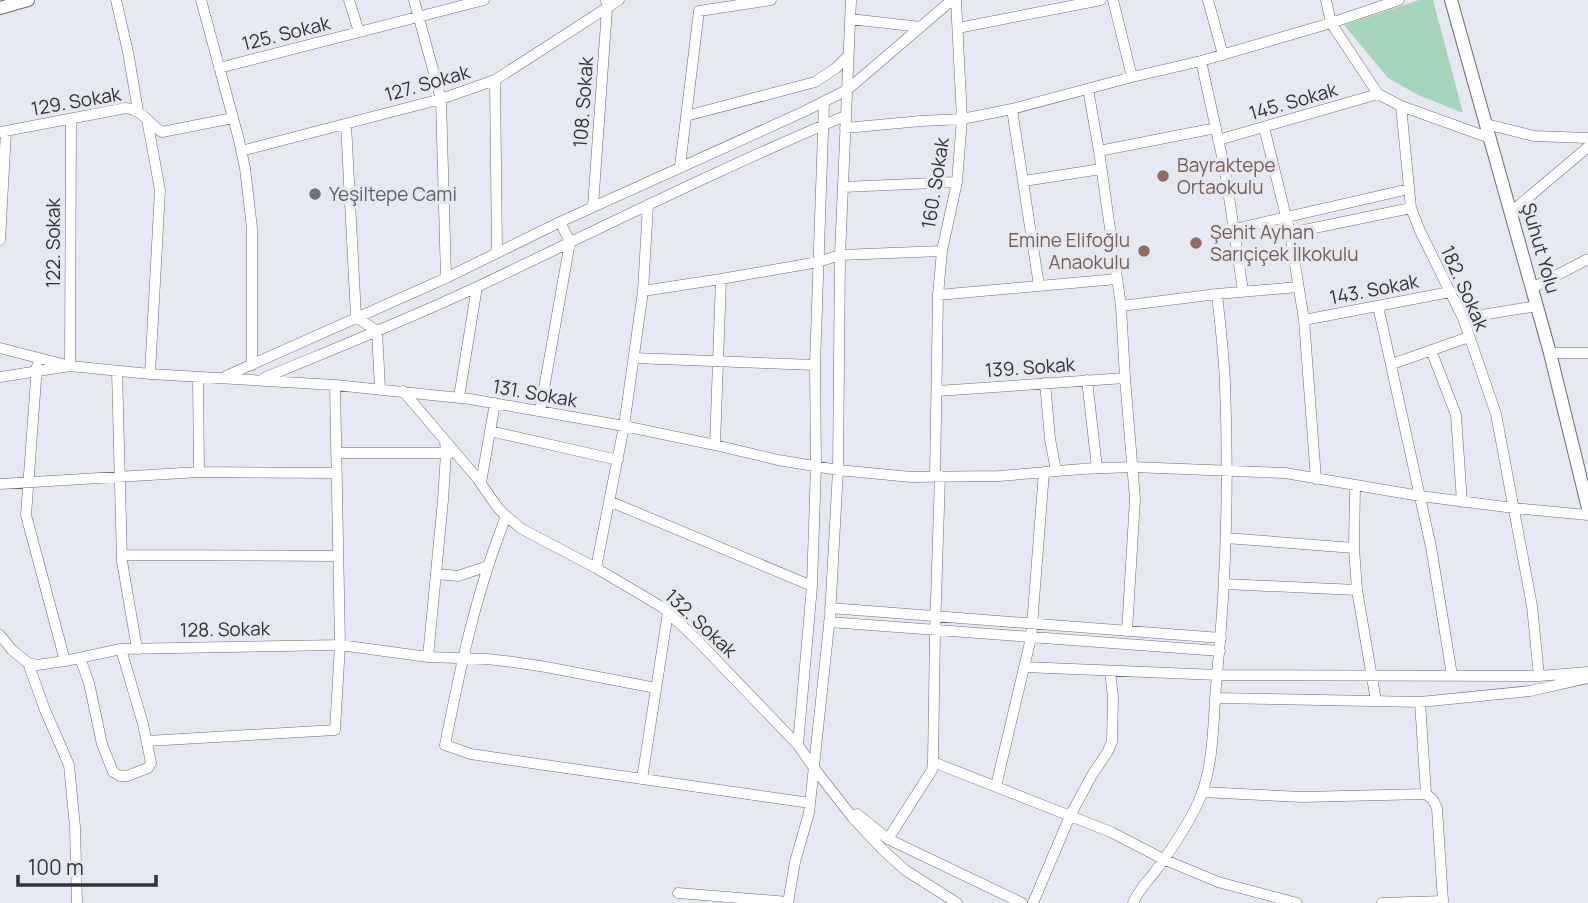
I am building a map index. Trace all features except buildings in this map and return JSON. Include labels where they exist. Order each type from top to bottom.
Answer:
[{"type":"main road","points":[[0,8],[28,0]]},
{"type":"main road","name":"Şuhut Yolu","points":[[1451,0],[1550,353],[1588,508]]},
{"type":"street","points":[[116,0],[138,111]]},
{"type":"street","points":[[201,0],[245,168],[252,228],[252,365]]},
{"type":"street","points":[[349,0],[359,32]]},
{"type":"street","points":[[414,0],[441,99],[446,278]]},
{"type":"street","name":"125. Sokak","points":[[219,68],[418,17],[452,4],[484,0]]},
{"type":"street","name":"127. Sokak","points":[[241,151],[441,99],[495,80],[606,4],[619,0]]},
{"type":"street","points":[[680,166],[699,5],[771,0]]},
{"type":"street","points":[[678,893],[788,903],[810,803],[829,622],[838,470],[840,256],[851,0]]},
{"type":"street","points":[[223,378],[446,278],[593,206],[824,102],[846,90],[954,0]]},
{"type":"street","name":"160. Sokak","points":[[933,762],[938,295],[942,251],[957,182],[962,119],[958,28],[954,0]]},
{"type":"street","points":[[958,28],[1101,0]]},
{"type":"street","points":[[1113,0],[1132,77]]},
{"type":"street","points":[[1208,0],[1223,55]]},
{"type":"street","points":[[1326,0],[1331,23],[1378,94],[1401,106],[1490,138]]},
{"type":"street","points":[[845,128],[962,119],[1012,109],[1223,55],[1398,0]]},
{"type":"street","name":"108. Sokak","points":[[593,206],[606,4]]},
{"type":"street","points":[[850,19],[921,27]]},
{"type":"street","points":[[686,116],[815,82],[848,56]]},
{"type":"street","points":[[1201,61],[1219,140],[1243,292]]},
{"type":"street","points":[[495,80],[497,252]]},
{"type":"street","points":[[1088,89],[1121,306],[1135,499],[1127,631]]},
{"type":"street","name":"145. Sokak","points":[[1219,140],[1378,94]]},
{"type":"street","points":[[798,745],[812,586],[816,465],[815,365],[824,102]]},
{"type":"street","name":"182. Sokak","points":[[1401,106],[1411,208],[1463,318],[1496,414],[1532,606],[1539,676]]},
{"type":"street","name":"129. Sokak","points":[[3,131],[126,108],[138,111],[163,132],[233,118]]},
{"type":"street","points":[[1012,109],[1039,286]]},
{"type":"street","points":[[261,379],[477,287],[648,205],[845,117]]},
{"type":"street","name":"122. Sokak","points":[[71,119],[71,366]]},
{"type":"street","points":[[146,119],[160,190],[149,374]]},
{"type":"street","points":[[346,124],[356,317]]},
{"type":"street","points":[[1486,124],[1534,136],[1588,138]]},
{"type":"street","points":[[1264,127],[1290,233],[1304,320],[1316,479]]},
{"type":"street","points":[[1099,151],[1216,128]]},
{"type":"street","points":[[0,240],[3,131]]},
{"type":"street","points":[[1511,212],[1588,147]]},
{"type":"street","points":[[1024,181],[1101,169]]},
{"type":"street","points":[[843,187],[957,182]]},
{"type":"street","points":[[1234,229],[1409,190]]},
{"type":"street","points":[[596,568],[618,460],[634,359],[643,292],[648,205]]},
{"type":"street","points":[[1290,233],[1411,208]]},
{"type":"street","points":[[540,411],[570,242],[560,222]]},
{"type":"street","points":[[643,292],[840,256],[942,251]]},
{"type":"street","points":[[1532,288],[1588,259]]},
{"type":"street","points":[[715,444],[721,279]]},
{"type":"street","points":[[938,295],[1117,279]]},
{"type":"street","points":[[459,397],[477,287]]},
{"type":"street","points":[[1121,306],[1298,287]]},
{"type":"street","name":"143. Sokak","points":[[1304,320],[1450,292]]},
{"type":"street","points":[[1133,903],[1137,893],[1185,827],[1202,792],[1212,742],[1224,584],[1227,470],[1225,382],[1217,294]]},
{"type":"street","points":[[1378,306],[1431,547],[1452,676]]},
{"type":"street","points":[[1463,318],[1536,306]]},
{"type":"street","points":[[356,317],[377,331]]},
{"type":"street","points":[[377,331],[380,389]]},
{"type":"street","points":[[1392,364],[1469,337]]},
{"type":"street","points":[[0,348],[71,366]]},
{"type":"street","points":[[1431,350],[1456,415],[1462,502]]},
{"type":"street","points":[[1550,353],[1588,353]]},
{"type":"street","points":[[38,358],[26,515],[65,661]]},
{"type":"street","points":[[634,359],[815,365]]},
{"type":"street","points":[[0,377],[71,366]]},
{"type":"street","name":"131. Sokak","points":[[71,366],[149,374],[261,379],[459,397],[624,426],[778,460],[838,470],[911,477],[1132,467],[1285,473],[1462,502],[1588,515]]},
{"type":"street","points":[[117,371],[122,555],[137,649]]},
{"type":"street","points":[[198,377],[199,472]]},
{"type":"street","name":"139. Sokak","points":[[937,391],[1125,378]]},
{"type":"street","points":[[1087,380],[1097,468]]},
{"type":"street","points":[[1045,383],[1056,471]]},
{"type":"street","points":[[147,741],[335,730],[340,645],[335,385]]},
{"type":"street","points":[[403,391],[444,440],[451,453],[428,657]]},
{"type":"street","points":[[481,483],[495,403]]},
{"type":"street","points":[[490,432],[618,460]]},
{"type":"street","points":[[336,453],[451,453]]},
{"type":"street","name":"132. Sokak","points":[[451,453],[481,483],[498,508],[522,529],[596,568],[668,611],[798,745],[830,788],[883,850],[905,870],[957,903]]},
{"type":"street","points":[[0,484],[199,472],[337,473]]},
{"type":"street","points":[[996,786],[1031,638],[1044,472]]},
{"type":"street","points":[[1354,486],[1357,590],[1376,701]]},
{"type":"street","points":[[609,501],[812,586]]},
{"type":"street","points":[[506,516],[488,566],[462,659],[445,745],[471,754],[810,803]]},
{"type":"street","points":[[1226,538],[1354,548]]},
{"type":"street","points":[[122,555],[337,556]]},
{"type":"street","points":[[437,574],[458,576],[488,566]]},
{"type":"street","points":[[1224,584],[1357,590]]},
{"type":"street","points":[[830,608],[1221,638]]},
{"type":"street","points":[[642,779],[668,611]]},
{"type":"street","points":[[829,622],[1220,651]]},
{"type":"street","points":[[0,635],[12,650],[28,663],[69,765],[75,827],[77,903]]},
{"type":"street","name":"128. Sokak","points":[[28,663],[37,665],[65,661],[121,649],[340,645],[428,657],[487,659],[546,667],[656,688]]},
{"type":"street","points":[[80,658],[89,683],[102,744],[113,772],[127,776],[148,768],[151,763],[121,649]]},
{"type":"street","points":[[1024,667],[1217,675],[1539,676],[1588,672]]},
{"type":"street","points":[[1033,903],[1070,816],[1112,742],[1114,711],[1110,671]]},
{"type":"street","points":[[1215,698],[1420,702],[1530,691],[1588,678]]},
{"type":"street","points":[[1420,702],[1426,794]]},
{"type":"street","points":[[888,839],[932,770],[933,762],[1111,832],[1163,859],[1218,882],[1297,903]]},
{"type":"street","points":[[830,788],[888,839],[1023,903]]},
{"type":"street","points":[[1202,792],[1302,797],[1426,794],[1437,808],[1443,901],[1382,903]]},
{"type":"green space","points":[[1419,0],[1433,0],[1463,113],[1418,95],[1388,78],[1344,25]]},
{"type":"place","name":"Bayraktepe Ortaokulu","points":[[1163,176]]},
{"type":"place","name":"Yeşiltepe Cami","points":[[315,194]]},
{"type":"place","name":"Şehit Ayhan Sarıçiçek İlkokulu","points":[[1196,243]]},
{"type":"place","name":"Emine Elifoğlu Anaokulu","points":[[1144,251]]}]
